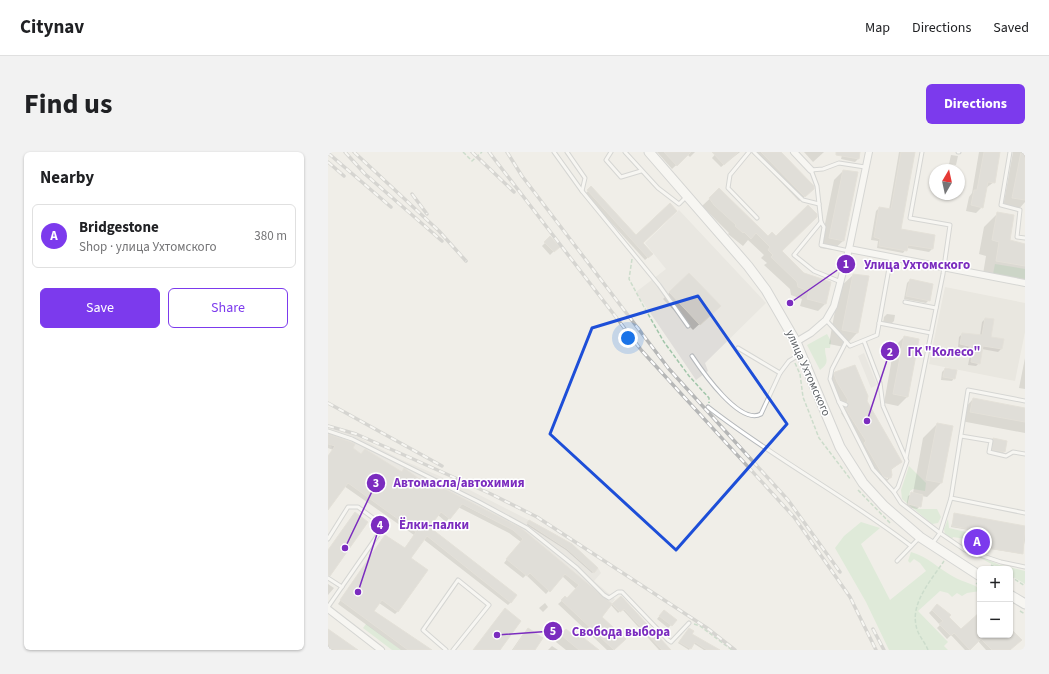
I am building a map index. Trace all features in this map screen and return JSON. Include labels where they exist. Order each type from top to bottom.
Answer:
[{"type":"street","name":"улица Ухтомского","points":[[649,152],[688,195],[757,277],[796,342],[834,433],[855,471],[874,496],[931,546],[977,574]]},
{"type":"street","points":[[794,152],[811,170]]},
{"type":"street","points":[[796,342],[811,333],[826,320],[834,306],[849,250],[869,152]]},
{"type":"street","points":[[849,250],[1025,283]]},
{"type":"street","points":[[1013,597],[1025,604]]},
{"type":"street","points":[[328,608],[381,650]]},
{"type":"lane","points":[[554,152],[582,191],[659,285],[688,326]]},
{"type":"lane","points":[[567,152],[585,178],[582,191]]},
{"type":"lane","points":[[611,152],[606,160],[621,177],[642,171]]},
{"type":"lane","points":[[625,152],[658,188],[679,204],[688,195]]},
{"type":"lane","points":[[749,152],[730,175],[728,188],[757,218]]},
{"type":"lane","points":[[754,152],[804,200],[819,204]]},
{"type":"lane","points":[[894,492],[898,487],[907,461],[906,458],[936,308],[950,225],[910,218],[922,152]]},
{"type":"lane","points":[[1010,152],[1001,205],[1020,210],[1016,237],[1025,238]]},
{"type":"lane","points":[[849,250],[821,245],[824,227],[821,222],[817,186],[811,170],[823,169],[839,163],[866,167]]},
{"type":"lane","points":[[821,222],[794,254],[814,271],[841,282]]},
{"type":"lane","points":[[826,320],[850,346],[877,335],[891,257]]},
{"type":"lane","points":[[905,302],[936,308]]},
{"type":"lane","points":[[879,323],[931,333]]},
{"type":"lane","points":[[864,341],[880,383],[883,406],[906,458]]},
{"type":"lane","points":[[846,342],[832,369],[830,379],[839,402],[873,469],[894,492],[901,503],[940,534],[966,550],[1001,562],[1025,567]]},
{"type":"lane","points":[[738,348],[780,373]]},
{"type":"lane","points":[[692,356],[710,381],[725,398],[741,410],[753,416],[762,414],[780,373],[789,360],[801,354]]},
{"type":"lane","points":[[931,546],[940,534],[950,498],[968,390],[1025,401]]},
{"type":"lane","points":[[839,402],[846,406]]},
{"type":"lane","points":[[708,407],[795,469],[878,521],[911,546]]},
{"type":"lane","points":[[328,431],[352,439],[479,502],[527,528],[576,568],[604,595],[609,598],[618,592],[622,592],[671,642],[689,623]]},
{"type":"lane","points":[[961,436],[991,441],[989,452],[1006,456],[1013,452],[1025,454]]},
{"type":"lane","points":[[950,498],[1025,513]]},
{"type":"lane","points":[[328,539],[348,508],[358,507],[384,526],[328,608]]},
{"type":"lane","points":[[897,561],[920,537]]},
{"type":"lane","points":[[328,578],[342,587]]},
{"type":"lane","points":[[446,650],[423,630],[458,580],[489,605],[453,650]]},
{"type":"path","points":[[464,152],[472,161],[482,152]]},
{"type":"path","points":[[633,252],[629,279],[664,342],[689,376],[709,398],[708,407]]},
{"type":"path","points":[[928,650],[916,626],[916,614],[922,595],[947,556]]},
{"type":"path","points":[[1013,578],[1025,586]]},
{"type":"path","points":[[689,623],[692,622],[700,626],[732,650]]},
{"type":"highlighted area","points":[[698,296],[787,424],[676,550],[550,434],[592,328]]},
{"type":"shaded area","points":[[679,210],[766,303],[705,363],[708,371],[696,380],[636,292],[666,269],[645,243]]},
{"type":"shaded area","points":[[945,287],[1025,303],[1025,332],[1015,381],[929,364]]},
{"type":"shaded area","points":[[864,353],[877,385],[871,388],[858,356]]},
{"type":"shaded area","points":[[328,428],[354,435],[400,459],[458,484],[550,531],[572,544],[598,568],[601,573],[594,581],[615,599],[608,609],[513,530],[440,494],[333,453],[331,445],[328,444]]},
{"type":"green space","points":[[995,264],[1025,269],[1025,279],[993,274]]},
{"type":"green space","points":[[827,334],[831,341],[830,348],[825,348],[827,360],[825,365],[820,370],[807,345]]},
{"type":"green space","points":[[909,466],[926,483],[925,491],[913,489],[910,491],[908,504],[902,499],[901,490]]},
{"type":"green space","points":[[908,504],[919,509],[937,509],[941,517],[938,523],[932,524]]},
{"type":"green space","points":[[948,519],[949,528],[966,532],[965,539],[953,537],[952,539],[945,535],[944,529]]},
{"type":"green space","points":[[861,522],[880,528],[861,544],[890,600],[926,571],[920,563],[914,559],[910,563],[908,561],[911,552],[928,560],[954,577],[977,587],[977,591],[967,593],[962,596],[957,593],[952,597],[948,593],[940,591],[918,611],[948,642],[944,646],[948,650],[889,650],[866,602],[835,548],[844,536]]},
{"type":"green space","points":[[969,552],[1004,566],[995,566]]},
{"type":"green space","points":[[1013,568],[1025,571],[1025,584],[1013,577]]},
{"type":"green space","points":[[366,624],[401,650],[392,650],[363,628]]},
{"type":"building","points":[[664,152],[691,152],[677,166]]},
{"type":"building","points":[[712,152],[738,152],[724,165]]},
{"type":"building","points":[[761,152],[781,152],[814,186],[814,189],[805,197]]},
{"type":"building","points":[[836,152],[860,152],[859,159],[836,155]]},
{"type":"building","points":[[901,152],[915,152],[901,229],[935,235],[933,249],[908,245],[907,251],[879,246],[880,239],[874,237],[879,207],[891,209]]},
{"type":"building","points":[[984,152],[1000,152],[995,183],[988,182],[983,208],[971,205],[974,190],[977,190]]},
{"type":"building","points":[[1021,152],[1025,152],[1025,200],[1012,198]]},
{"type":"building","points":[[843,170],[858,172],[844,241],[829,238]]},
{"type":"building","points":[[591,186],[636,235],[670,203],[677,211],[643,243],[653,254],[648,258],[587,190]]},
{"type":"building","points":[[719,188],[768,236],[772,232],[776,236],[808,205],[817,214],[817,217],[782,251],[804,273],[831,282],[826,304],[807,299],[809,291],[798,287],[797,282],[771,257],[773,255],[768,250],[770,247],[756,233],[751,239],[744,232],[743,233],[714,205],[709,198]]},
{"type":"building","points":[[997,212],[1014,215],[1010,240],[1025,244],[1025,266],[996,261],[999,242],[992,240]]},
{"type":"building","points":[[550,236],[560,247],[554,252],[544,242]]},
{"type":"building","points":[[689,273],[721,306],[700,325],[669,292]]},
{"type":"building","points":[[853,274],[869,276],[858,333],[842,330]]},
{"type":"building","points":[[910,279],[933,284],[930,301],[906,296]]},
{"type":"building","points":[[985,318],[994,319],[991,337],[1004,339],[1002,349],[983,346],[980,364],[971,362],[973,347],[960,344],[962,333],[982,335]]},
{"type":"building","points":[[904,336],[919,339],[908,397],[893,394]]},
{"type":"building","points":[[855,365],[868,396],[867,401],[902,462],[891,469],[891,478],[884,477],[864,443],[866,441],[845,408],[849,406],[847,402],[848,400],[834,374],[835,372]]},
{"type":"building","points":[[945,368],[957,370],[955,379],[943,377]]},
{"type":"building","points":[[973,398],[1025,408],[1025,422],[970,412]]},
{"type":"building","points":[[937,423],[953,426],[942,483],[926,480]]},
{"type":"building","points":[[328,434],[355,444],[353,448],[361,454],[365,449],[402,472],[404,468],[422,481],[424,478],[442,490],[443,488],[521,528],[612,604],[602,617],[626,639],[614,650],[561,600],[565,596],[567,598],[579,585],[565,574],[550,592],[530,573],[527,576],[506,559],[523,539],[513,530],[462,504],[450,519],[441,512],[431,525],[434,527],[432,529],[517,595],[511,603],[427,536],[411,558],[428,570],[398,612],[382,600],[374,611],[432,650],[408,650],[340,600],[385,535],[405,548],[416,532],[348,483],[328,510],[328,456],[335,446],[328,444]]},
{"type":"building","points":[[993,438],[1007,441],[1005,452],[992,450]]},
{"type":"building","points":[[911,492],[923,495],[921,507],[908,504]]},
{"type":"building","points":[[355,512],[368,522],[330,576],[328,575],[328,550]]},
{"type":"building","points":[[954,513],[1025,526],[1023,554],[971,545],[972,540],[967,539],[969,529],[952,526]]},
{"type":"building","points":[[529,520],[572,544],[598,568],[594,573],[567,549],[527,523]]},
{"type":"building","points":[[621,596],[671,650],[662,650],[624,609],[620,612],[612,604]]},
{"type":"building","points":[[937,604],[951,615],[949,617],[961,629],[977,615],[977,638],[1013,638],[1013,631],[1022,640],[1010,650],[992,650],[981,639],[970,650],[954,633],[951,636],[939,624],[943,621],[932,610]]},
{"type":"building","points":[[505,608],[521,621],[500,650],[473,650]]},
{"type":"building","points":[[664,610],[677,620],[672,626],[659,616]]},
{"type":"building","points":[[528,628],[543,638],[535,650],[513,650]]},
{"type":"building","points":[[689,628],[694,631],[692,634],[720,650],[707,650],[695,642],[691,649],[679,642]]},
{"type":"building","points":[[328,629],[358,650],[328,649]]},
{"type":"building","points":[[566,629],[572,634],[575,631],[599,650],[579,650],[561,635]]},
{"type":"railway","points":[[345,152],[365,174],[442,241]]},
{"type":"railway","points":[[354,152],[439,231],[466,261]]},
{"type":"railway","points":[[472,152],[514,192]]},
{"type":"railway","points":[[489,152],[642,351],[794,517],[850,597],[876,650]]},
{"type":"railway","points":[[507,152],[522,176],[669,369],[788,500],[840,572]]},
{"type":"railway","points":[[328,153],[391,207]]},
{"type":"railway","points":[[328,162],[344,176]]},
{"type":"railway","points":[[412,194],[427,214]]},
{"type":"railway","points":[[328,403],[442,466]]},
{"type":"railway","points":[[328,426],[356,434],[491,494],[537,517],[707,628],[735,650]]},
{"type":"railway","points":[[873,629],[884,650]]},
{"type":"place","name":"Улица Ухтомского","points":[[790,303]]},
{"type":"place","name":"ГК \"Колесо\"","points":[[867,421]]},
{"type":"place","name":"Bridgestone","points":[[977,542]]},
{"type":"place","name":"Автомасла/автохимия","points":[[345,548]]},
{"type":"place","name":"Ёлки-палки","points":[[358,592]]},
{"type":"place","name":"Свобода выбора","points":[[497,635]]}]
